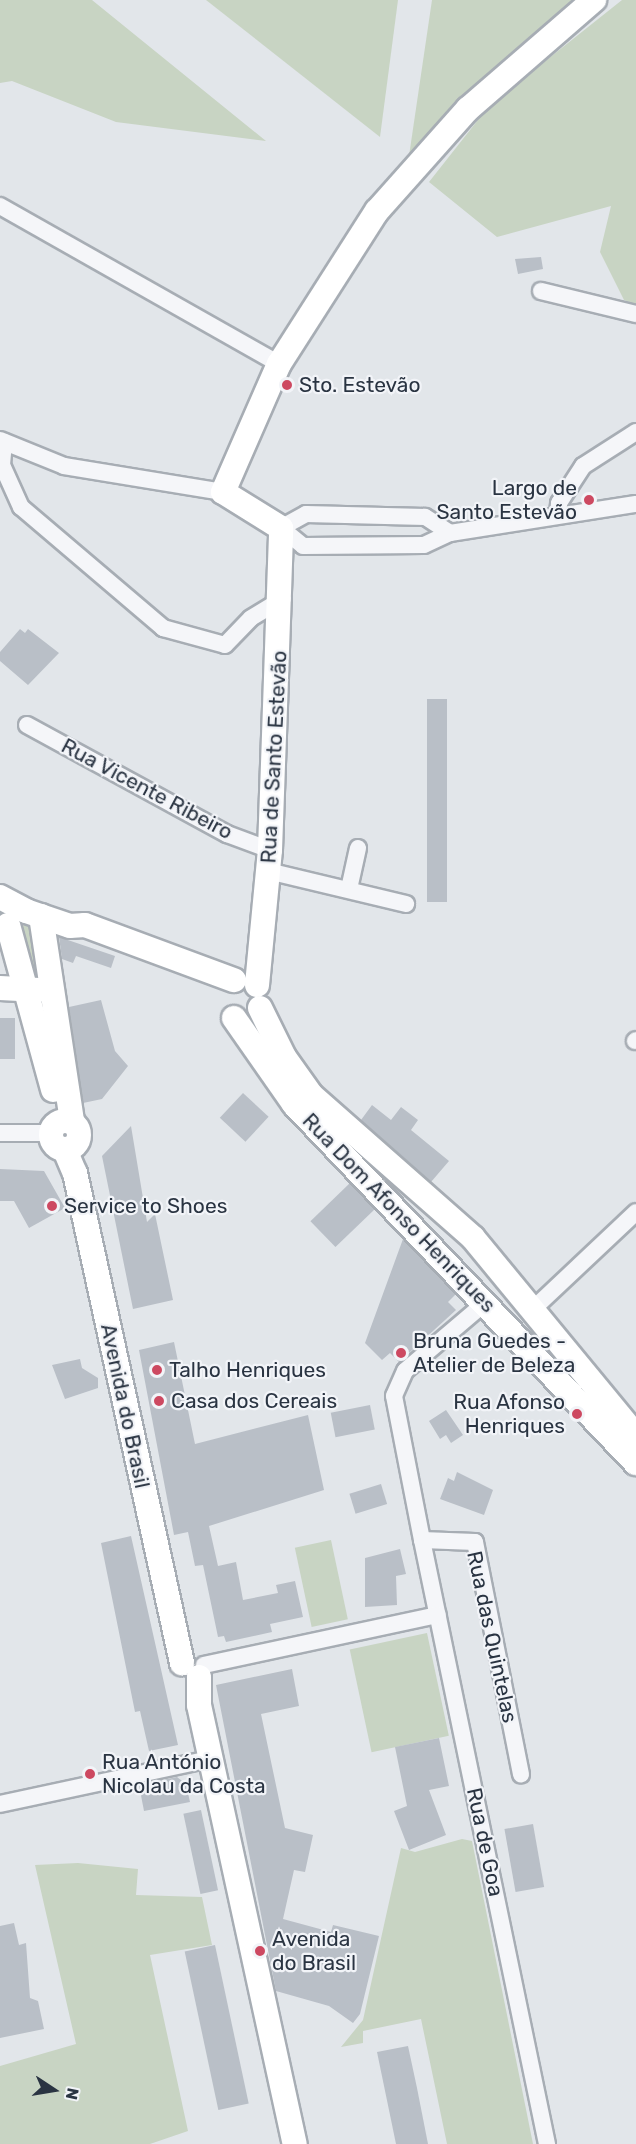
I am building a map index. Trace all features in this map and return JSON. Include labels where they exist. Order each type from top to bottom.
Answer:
[{"type":"street","points":[[223,492],[279,364],[377,211],[468,109],[594,0]]},
{"type":"street","points":[[0,206],[279,364]]},
{"type":"street","points":[[541,291],[636,314]]},
{"type":"street","points":[[558,515],[583,466],[636,432]]},
{"type":"street","points":[[283,599],[251,618],[225,645],[163,628],[21,507],[2,465],[2,441],[64,466],[223,492],[281,528],[303,546],[424,545],[450,533],[636,504]]},
{"type":"street","points":[[281,528],[306,514],[425,517],[450,533]]},
{"type":"street","name":"Rua de Santo Estevão","points":[[243,991],[269,861],[283,599],[281,528]]},
{"type":"street","name":"Rua Vicente Ribeiro","points":[[27,724],[227,834],[269,861],[349,889],[406,904]]},
{"type":"street","points":[[349,889],[358,848]]},
{"type":"street","points":[[0,897],[19,917],[70,926],[80,936],[243,991]]},
{"type":"street","name":"Avenida do Brasil","points":[[19,917],[14,977],[32,1003],[75,1173],[192,1667],[296,2144]]},
{"type":"street","name":"Avenida do Brasil","points":[[19,917],[48,983],[65,1134]]},
{"type":"street","points":[[0,988],[14,977],[37,991],[48,983]]},
{"type":"street","name":"Rua Dom Afonso Henriques","points":[[243,991],[284,1057],[311,1095],[461,1227],[503,1276],[633,1448],[524,1344],[294,1104],[234,1017],[222,1004],[243,991]]},
{"type":"street","points":[[0,1133],[65,1134]]},
{"type":"street","points":[[524,1344],[536,1342],[538,1321],[636,1212]]},
{"type":"street","points":[[422,1540],[394,1387],[483,1299],[487,1280],[503,1276]]},
{"type":"street","name":"Rua de Goa","points":[[422,1540],[547,2144]]},
{"type":"street","name":"Rua das Quintelas","points":[[422,1540],[475,1542],[521,1774]]},
{"type":"street","points":[[192,1667],[438,1615]]},
{"type":"street","name":"Avenida do Brasil","points":[[192,1667],[201,1761],[279,2144]]},
{"type":"street","points":[[0,1804],[201,1761]]},
{"type":"green space","points":[[0,0],[92,0],[266,141],[116,122],[12,81],[0,83]]},
{"type":"green space","points":[[206,0],[398,0],[380,137]]},
{"type":"green space","points":[[432,0],[574,0],[409,156]]},
{"type":"green space","points":[[622,0],[636,0],[636,305],[624,300],[600,252],[611,206],[497,237],[429,182],[489,106]]},
{"type":"green space","points":[[24,921],[32,925],[39,973],[31,977],[20,924]]},
{"type":"green space","points":[[331,1540],[348,1619],[312,1627],[295,1548]]},
{"type":"green space","points":[[427,1633],[449,1736],[372,1752],[350,1649]]},
{"type":"green space","points":[[462,1839],[472,1841],[533,2144],[447,2144],[421,2019],[363,2031],[363,2043],[341,2047],[363,2020],[401,1848],[415,1852]]},
{"type":"green space","points":[[78,1863],[138,1869],[136,1895],[202,1897],[212,1945],[150,1955],[188,2131],[150,2144],[0,2144],[0,2066],[76,2044],[35,1865]]},
{"type":"building","points":[[541,257],[543,269],[518,274],[515,259]]},
{"type":"building","points":[[20,629],[25,633],[28,629],[59,653],[28,685],[0,661],[0,652]]},
{"type":"building","points":[[427,699],[447,699],[447,902],[427,902]]},
{"type":"building","points":[[59,937],[115,956],[111,968],[76,956],[73,963],[62,959]]},
{"type":"building","points":[[101,1000],[115,1051],[128,1066],[102,1099],[83,1103],[69,1007]]},
{"type":"building","points":[[0,1018],[15,1018],[15,1059],[0,1059]]},
{"type":"building","points":[[243,1093],[269,1117],[245,1142],[220,1118]]},
{"type":"building","points":[[372,1105],[391,1120],[401,1107],[418,1120],[411,1130],[449,1161],[431,1182],[361,1120]]},
{"type":"building","points":[[131,1126],[147,1222],[155,1214],[173,1300],[133,1309],[102,1156]]},
{"type":"building","points":[[0,1169],[44,1171],[65,1208],[29,1228],[14,1201],[0,1201]]},
{"type":"building","points":[[350,1183],[375,1209],[335,1247],[310,1221]]},
{"type":"building","points":[[403,1239],[456,1294],[448,1302],[456,1310],[399,1362],[390,1353],[382,1360],[365,1343]]},
{"type":"building","points":[[174,1342],[195,1444],[308,1415],[324,1490],[209,1526],[218,1566],[236,1562],[243,1600],[278,1593],[276,1585],[295,1581],[303,1617],[270,1624],[272,1632],[226,1642],[224,1636],[218,1637],[203,1565],[195,1566],[188,1532],[174,1535],[139,1350]]},
{"type":"building","points":[[80,1359],[82,1368],[98,1378],[98,1388],[65,1399],[52,1365]]},
{"type":"building","points":[[370,1405],[375,1430],[336,1437],[331,1413]]},
{"type":"building","points":[[446,1410],[463,1435],[451,1443],[446,1435],[440,1439],[429,1421]]},
{"type":"building","points":[[457,1472],[493,1490],[484,1515],[440,1499],[448,1478],[454,1481]]},
{"type":"building","points":[[381,1484],[387,1504],[356,1514],[349,1494]]},
{"type":"building","points":[[131,1536],[178,1745],[149,1751],[140,1711],[135,1712],[101,1543]]},
{"type":"building","points":[[400,1549],[406,1574],[396,1576],[397,1605],[365,1607],[365,1558]]},
{"type":"building","points":[[292,1669],[299,1706],[261,1714],[285,1828],[313,1835],[305,1872],[294,1870],[283,1919],[331,1932],[333,1925],[379,1936],[360,2014],[353,2023],[329,2006],[276,1991],[216,1685]]},
{"type":"building","points":[[439,1738],[449,1786],[429,1790],[446,1835],[409,1850],[394,1811],[407,1806],[395,1747]]},
{"type":"building","points":[[177,1777],[186,1784],[190,1802],[144,1811],[139,1785]]},
{"type":"building","points":[[201,1810],[218,1890],[200,1894],[183,1814]]},
{"type":"building","points":[[533,1824],[544,1887],[516,1892],[504,1829]]},
{"type":"building","points":[[14,1923],[19,1945],[26,1943],[30,1998],[38,2001],[44,2029],[0,2038],[0,1926]]},
{"type":"building","points":[[215,1945],[249,2103],[218,2110],[185,1951]]},
{"type":"building","points":[[408,2046],[428,2144],[396,2144],[377,2052]]},
{"type":"place","name":"Sto. Estevão","points":[[287,385]]},
{"type":"place","name":"Largo de Santo Estevão","points":[[589,500]]},
{"type":"place","name":"Service to Shoes","points":[[52,1206]]},
{"type":"place","name":"Bruna Guedes - Atelier de Beleza","points":[[401,1353]]},
{"type":"place","name":"Talho Henriques","points":[[157,1370]]},
{"type":"place","name":"Casa dos Cereais","points":[[159,1401]]},
{"type":"place","name":"Rua Afonso Henriques","points":[[577,1414]]},
{"type":"place","name":"Rua António Nicolau da Costa","points":[[90,1774]]},
{"type":"place","name":"Avenida do Brasil","points":[[260,1951]]}]
